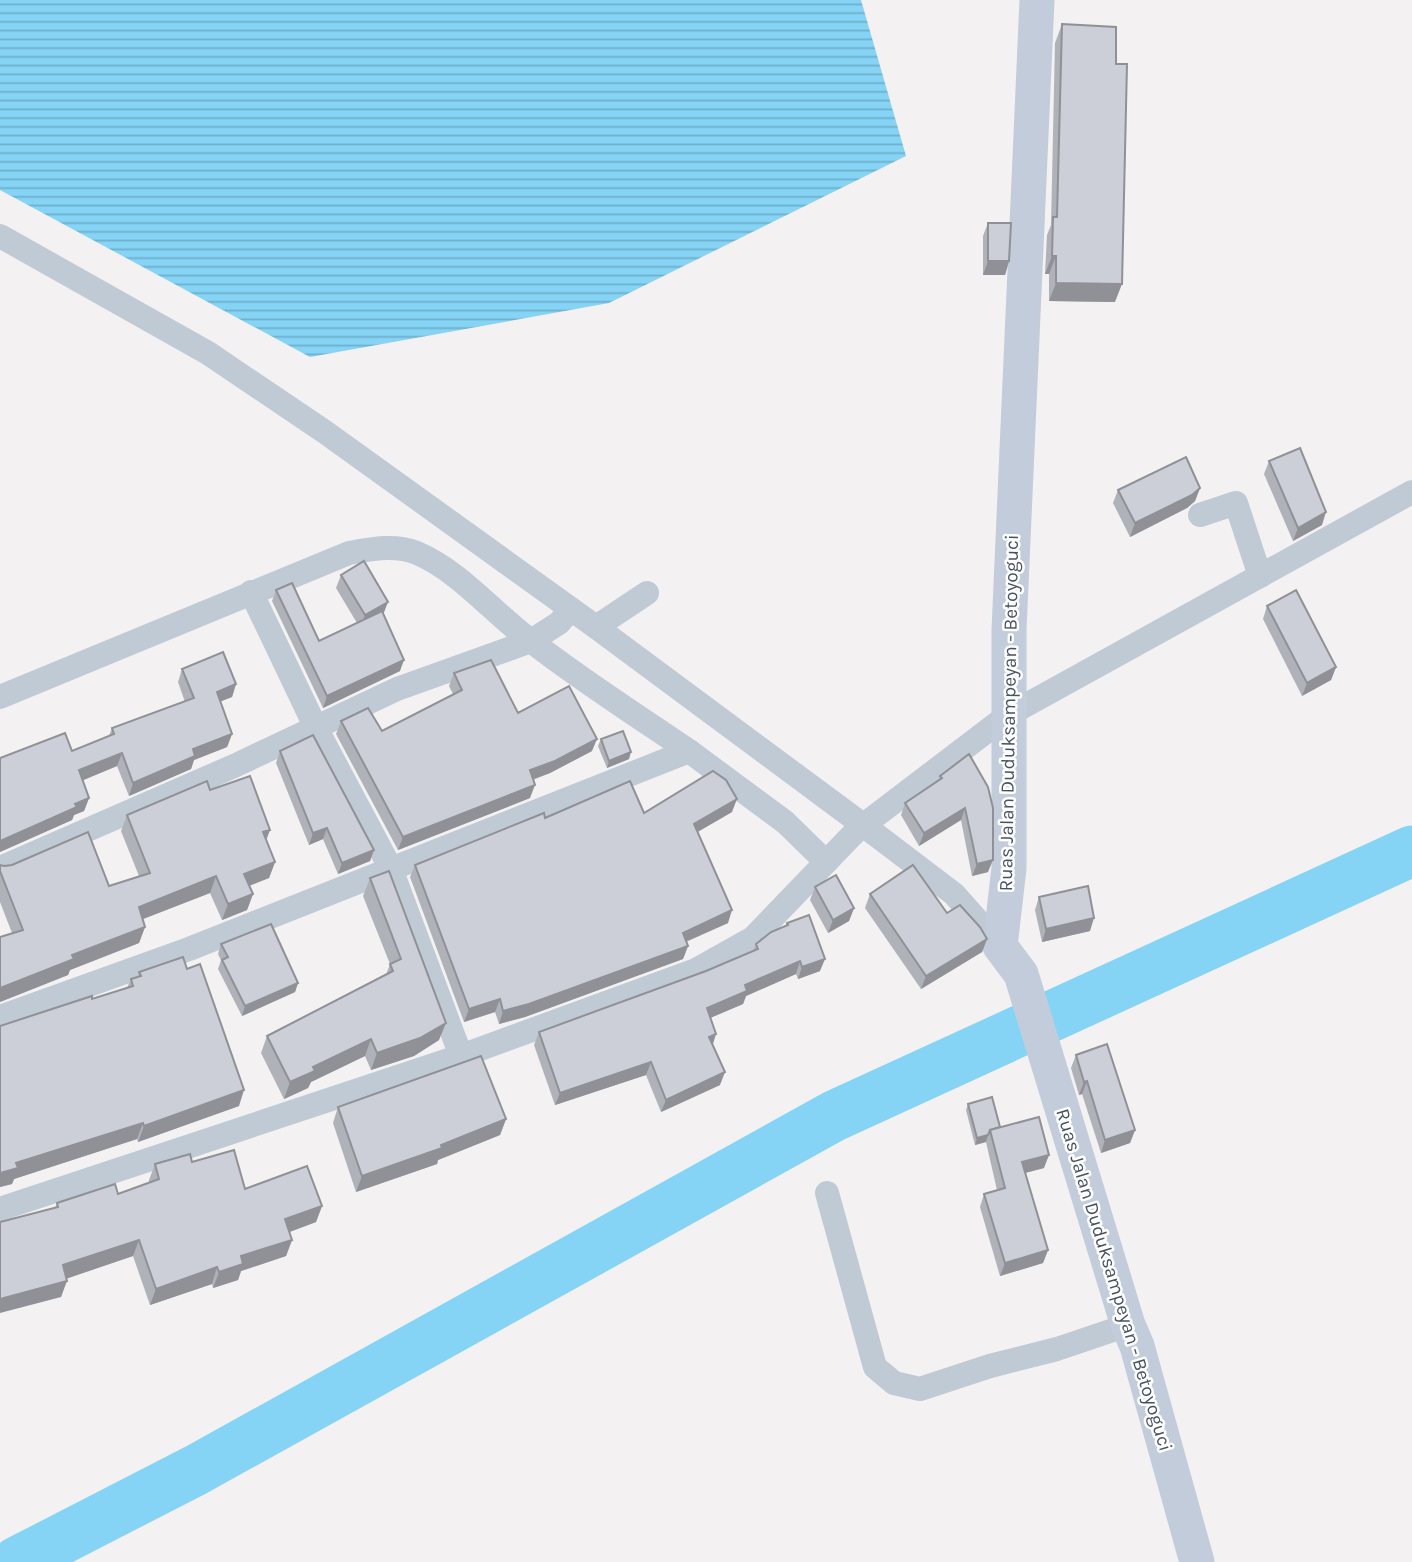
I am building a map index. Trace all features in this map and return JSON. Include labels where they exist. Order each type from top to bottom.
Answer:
[{"type":"main road","name":"Ruas Jalan Duduksampeyan - Betoyoguci","points":[[1037,0],[1009,629],[1009,868],[1000,946],[1021,974],[1128,1325],[1137,1346],[1197,1562]]},
{"type":"street","points":[[0,236],[208,353],[325,432],[551,627],[689,751],[785,822],[846,841],[954,894],[1000,946]]},
{"type":"street","points":[[0,1209],[461,1056],[696,970],[753,938],[846,841],[1008,715],[1412,492]]},
{"type":"street","points":[[1200,515],[1236,503],[1260,576]]},
{"type":"street","points":[[0,698],[349,553],[377,548],[415,552],[551,627]]},
{"type":"street","points":[[251,592],[315,726],[391,869],[461,1056]]},
{"type":"street","points":[[0,868],[234,766],[397,689],[551,627],[596,627],[647,593]]},
{"type":"street","points":[[596,627],[846,841]]},
{"type":"street","points":[[0,1017],[189,949],[689,751]]},
{"type":"street","points":[[827,1193],[875,1367],[894,1383],[920,1389],[1128,1325]]},
{"type":"water","points":[[0,0],[861,0],[906,156],[609,303],[310,357],[0,190]]},
{"type":"building","points":[[1062,24],[1116,27],[1116,64],[1127,64],[1122,284],[1056,283],[1056,256],[1052,256],[1053,217],[1057,217]]},
{"type":"building","points":[[988,223],[1011,223],[1009,261],[988,261]]},
{"type":"building","points":[[1300,448],[1326,512],[1298,528],[1269,461]]},
{"type":"building","points":[[1186,457],[1200,488],[1192,495],[1135,523],[1118,490]]},
{"type":"building","points":[[364,561],[388,602],[365,615],[341,575]]},
{"type":"building","points":[[292,583],[319,641],[382,611],[404,660],[327,696],[276,590]]},
{"type":"building","points":[[1296,590],[1336,667],[1307,683],[1267,606]]},
{"type":"building","points":[[223,652],[236,684],[217,692],[232,734],[193,749],[195,756],[133,783],[122,753],[79,770],[89,798],[75,804],[77,807],[0,841],[0,758],[65,733],[72,751],[114,734],[112,728],[194,698],[182,669]]},
{"type":"building","points":[[491,660],[518,713],[569,686],[597,739],[555,761],[530,770],[535,785],[403,837],[341,721],[368,708],[382,731],[462,690],[454,673]]},
{"type":"building","points":[[623,731],[631,752],[609,761],[601,739]]},
{"type":"building","points":[[313,735],[374,850],[342,863],[327,828],[313,833],[280,751]]},
{"type":"building","points":[[969,754],[988,787],[993,808],[993,860],[977,864],[965,808],[924,833],[905,803],[942,778],[940,776]]},
{"type":"building","points":[[713,771],[726,780],[737,799],[694,824],[732,910],[683,933],[688,946],[529,1004],[503,1011],[500,999],[469,1009],[415,865],[544,813],[545,818],[630,781],[644,813]]},
{"type":"building","points":[[250,776],[270,830],[263,832],[275,862],[244,874],[253,894],[228,904],[216,876],[139,907],[145,927],[72,955],[74,959],[0,988],[0,937],[23,930],[0,865],[12,865],[88,832],[109,886],[150,873],[127,815],[207,781],[210,790]]},
{"type":"building","points":[[913,865],[947,913],[960,905],[987,939],[926,976],[870,894]]},
{"type":"building","points":[[389,871],[446,1023],[420,1038],[377,1053],[371,1039],[313,1067],[315,1071],[290,1082],[267,1036],[393,971],[390,964],[401,959],[370,878]]},
{"type":"building","points":[[836,875],[854,908],[833,920],[815,887]]},
{"type":"building","points":[[1088,886],[1094,918],[1046,929],[1039,897]]},
{"type":"building","points":[[809,915],[825,959],[802,967],[800,961],[745,985],[747,991],[707,1008],[716,1034],[709,1037],[725,1072],[666,1100],[651,1062],[560,1093],[539,1032],[706,971],[758,949],[756,944],[771,932]]},
{"type":"building","points":[[271,924],[298,983],[245,1006],[222,960],[228,957],[221,944]]},
{"type":"building","points":[[183,957],[187,969],[200,964],[244,1090],[144,1126],[143,1123],[16,1163],[18,1168],[0,1173],[0,1026],[92,996],[92,999],[133,986],[131,979],[141,976],[139,972]]},
{"type":"building","points":[[1107,1044],[1135,1130],[1105,1140],[1076,1055]]},
{"type":"building","points":[[481,1056],[506,1119],[441,1145],[442,1148],[362,1176],[338,1107]]},
{"type":"building","points":[[992,1097],[1000,1127],[977,1138],[968,1104]]},
{"type":"building","points":[[1039,1117],[1049,1155],[1022,1162],[1048,1250],[1005,1263],[984,1194],[1005,1188],[990,1130]]},
{"type":"building","points":[[234,1150],[245,1189],[307,1166],[322,1206],[285,1219],[292,1240],[241,1256],[243,1264],[219,1272],[217,1267],[156,1289],[139,1240],[63,1265],[67,1281],[0,1299],[0,1222],[58,1207],[57,1203],[115,1184],[118,1194],[159,1179],[155,1164],[190,1154],[192,1162]]},
{"type":"waterway","points":[[17,1562],[196,1470],[834,1116],[1412,851]]}]
